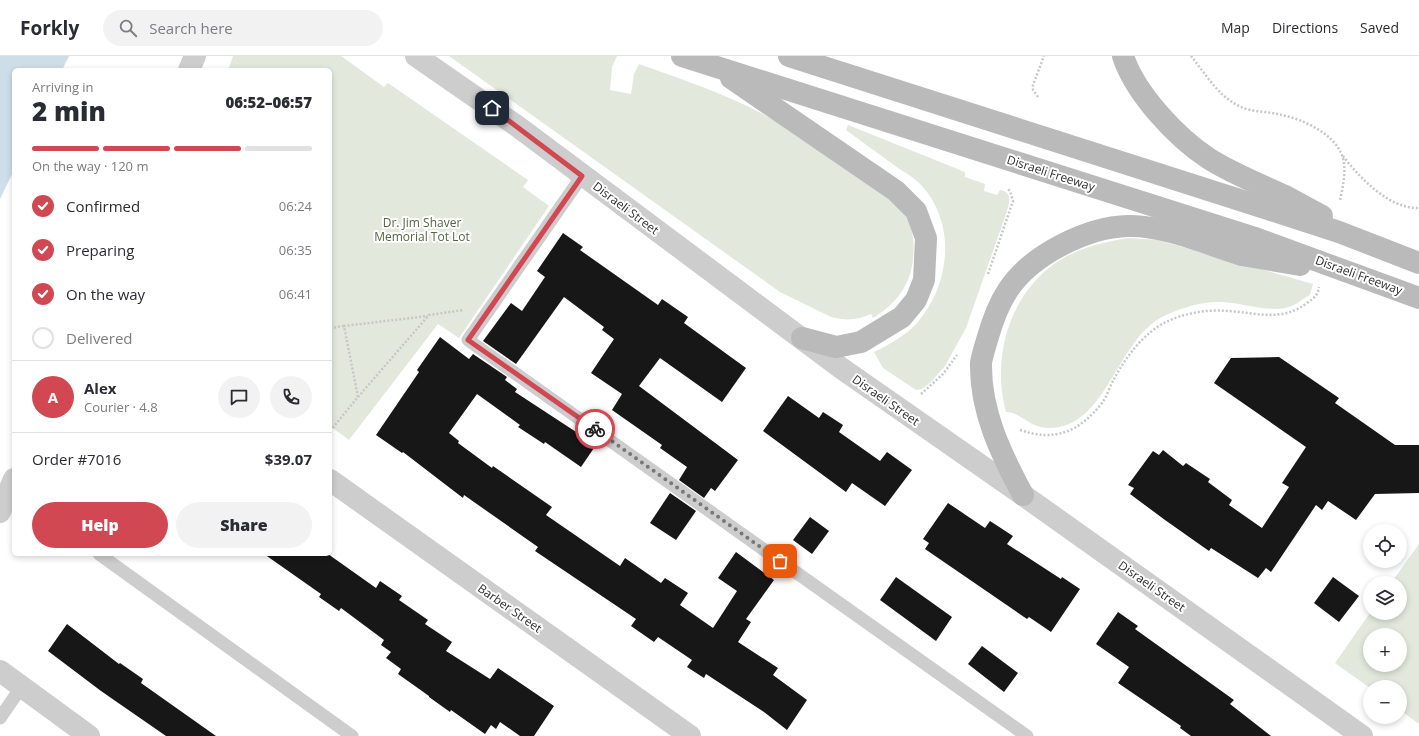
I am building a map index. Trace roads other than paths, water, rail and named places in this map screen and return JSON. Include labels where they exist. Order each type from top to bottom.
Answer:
[{"type":"main road","name":"Disraeli Freeway","points":[[682,56],[1248,246],[1366,278],[1419,298]]},
{"type":"main road","points":[[789,56],[1278,203],[1383,249],[1419,263]]},
{"type":"main road","points":[[1123,56],[1133,80],[1162,118],[1208,158],[1278,203]]},
{"type":"main road","points":[[712,65],[896,191],[916,211],[926,238],[924,280],[916,300],[902,317],[879,332],[854,343],[836,347],[802,338]]},
{"type":"main road","points":[[1023,494],[993,435],[985,401],[981,362],[993,319],[1009,289],[1031,265],[1061,245],[1095,231],[1128,226],[1160,230],[1248,246]]},
{"type":"street","points":[[190,68],[195,56]]},
{"type":"street","name":"Disraeli Street","points":[[416,56],[517,126],[841,368],[1023,494],[1362,736]]},
{"type":"street","name":"Barber Street","points":[[332,481],[690,736]]},
{"type":"street","points":[[0,512],[12,489]]},
{"type":"street","points":[[0,671],[89,736]]},
{"type":"lane","points":[[582,176],[468,340],[1027,736]]},
{"type":"lane","points":[[102,556],[352,736]]},
{"type":"lane","points":[[0,718],[22,686]]},
{"type":"park label","name":"Dr. Jim Shaver Memorial Tot Lot","points":[[422,229]]}]
